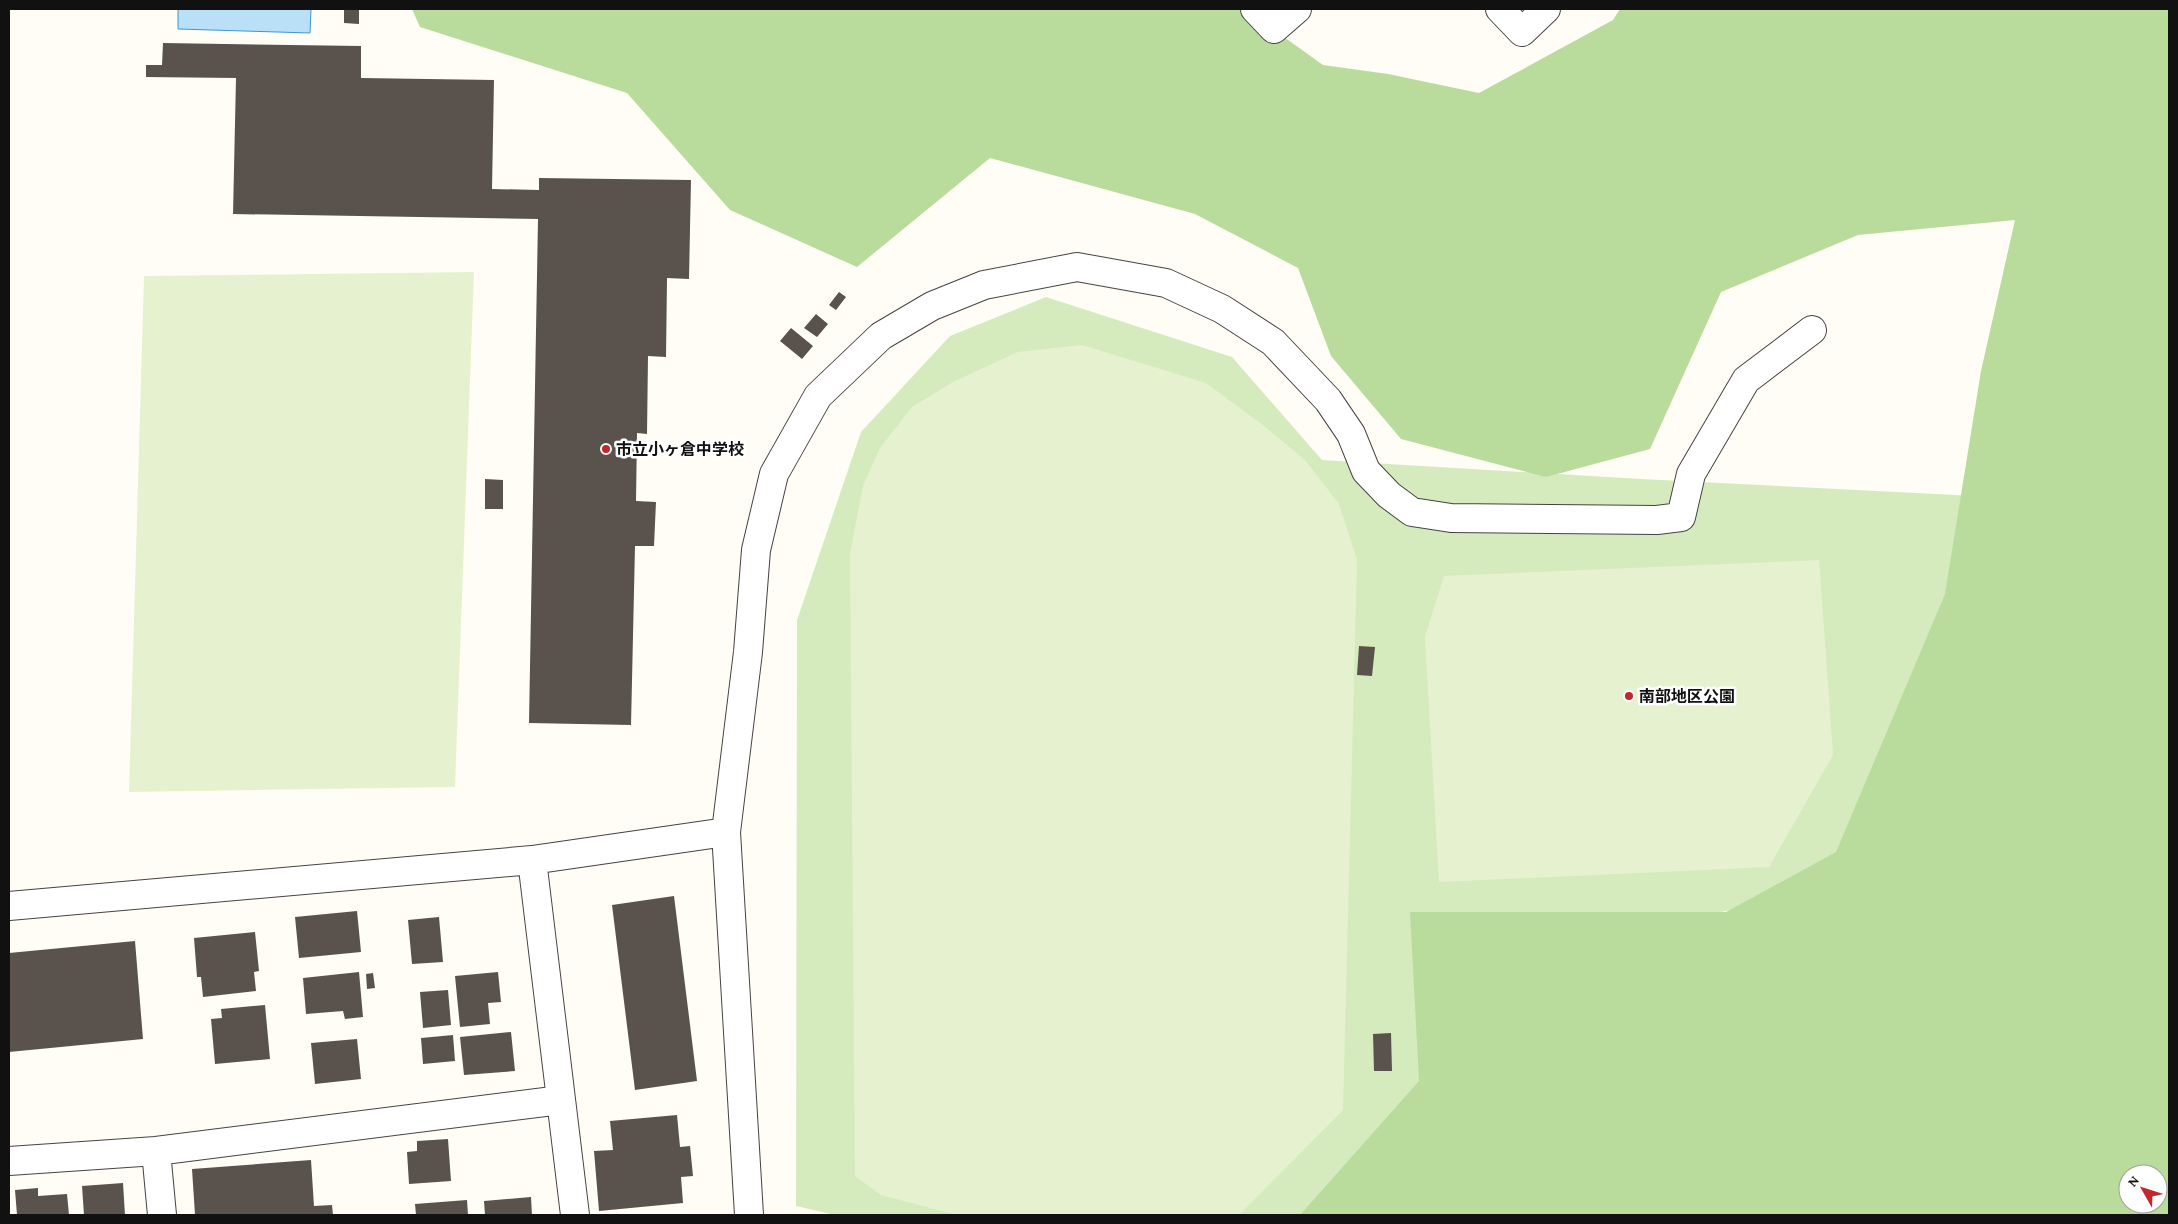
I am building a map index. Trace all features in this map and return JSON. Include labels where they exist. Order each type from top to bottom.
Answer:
[{"type":"street","points":[[1255,9],[1274,28],[1297,9]]},
{"type":"street","points":[[1500,9],[1522,32],[1546,9]]},
{"type":"street","points":[[749,1215],[726,832],[748,652],[756,550],[774,474],[818,396],[881,336],[932,306],[984,286],[1077,267],[1166,283],[1222,308],[1272,342],[1328,400],[1351,434],[1366,471],[1389,495],[1412,512],[1451,518],[1657,520],[1681,517],[1691,474],[1746,380],[1812,330]]},
{"type":"street","points":[[9,906],[532,860],[726,832]]},
{"type":"street","points":[[532,860],[574,1215]]},
{"type":"street","points":[[9,1160],[156,1151],[561,1100]]},
{"type":"street","points":[[156,1151],[162,1215]]},
{"type":"green space","points":[[412,9],[1245,9],[1323,65],[1388,74],[1479,93],[1613,20],[1620,9],[2169,9],[2169,1215],[1300,1215],[1419,1081],[1410,912],[1726,912],[1836,852],[1945,594],[1981,371],[2015,220],[1858,235],[1721,292],[1650,449],[1546,477],[1401,439],[1331,356],[1298,268],[1195,214],[990,158],[857,267],[730,210],[627,93],[420,27]]},
{"type":"green space","points":[[474,272],[455,787],[129,792],[144,276]]},
{"type":"green space","name":"南部地区公園","points":[[1046,297],[1232,357],[1322,460],[1995,497],[1990,645],[1806,896],[1512,951],[1450,1167],[1307,1215],[835,1215],[796,1206],[797,620],[861,432],[950,336]]},
{"type":"green space","points":[[1082,345],[1206,383],[1264,426],[1305,460],[1339,504],[1357,560],[1343,1110],[1239,1215],[957,1215],[881,1195],[855,1176],[850,553],[863,486],[880,448],[912,407],[953,382],[1018,352]]},
{"type":"green space","name":"南部地区公園","points":[[1819,560],[1833,755],[1769,867],[1439,882],[1425,637],[1444,576]]},
{"type":"water","points":[[178,9],[311,9],[310,33],[178,29]]},
{"type":"building","points":[[344,9],[359,9],[359,24],[344,23]]},
{"type":"building","points":[[163,43],[361,46],[361,78],[494,80],[492,189],[539,190],[539,178],[691,180],[689,279],[667,278],[666,357],[648,356],[647,434],[637,433],[636,501],[656,502],[654,546],[635,546],[631,725],[529,723],[538,219],[233,214],[236,78],[146,77],[146,65],[162,65]]},
{"type":"building","points":[[839,292],[846,297],[836,310],[829,305]]},
{"type":"building","points":[[816,314],[828,324],[817,337],[804,328]]},
{"type":"building","points":[[791,328],[813,346],[802,359],[780,341]]},
{"type":"building","points":[[485,479],[503,480],[503,509],[485,509]]},
{"type":"building","points":[[1359,646],[1375,647],[1372,676],[1357,675]]},
{"type":"building","points":[[674,896],[697,1081],[635,1090],[612,905]]},
{"type":"building","points":[[357,911],[361,952],[299,958],[295,917]]},
{"type":"building","points":[[439,917],[443,962],[412,964],[408,920]]},
{"type":"building","points":[[255,932],[259,971],[254,972],[256,991],[203,997],[201,977],[197,977],[194,938]]},
{"type":"building","points":[[135,941],[143,1039],[9,1052],[9,953]]},
{"type":"building","points":[[359,972],[363,1017],[345,1019],[343,1011],[306,1014],[303,978]]},
{"type":"building","points":[[498,972],[501,1002],[488,1003],[490,1024],[460,1027],[455,976]]},
{"type":"building","points":[[373,973],[375,988],[367,989],[366,974]]},
{"type":"building","points":[[448,990],[451,1025],[423,1028],[420,992]]},
{"type":"building","points":[[265,1005],[270,1059],[215,1064],[211,1019],[222,1018],[221,1009]]},
{"type":"building","points":[[511,1032],[515,1071],[464,1075],[460,1037]]},
{"type":"building","points":[[1391,1033],[1392,1071],[1374,1071],[1373,1034]]},
{"type":"building","points":[[453,1035],[455,1061],[423,1064],[421,1038]]},
{"type":"building","points":[[357,1039],[361,1079],[315,1084],[311,1043]]},
{"type":"building","points":[[677,1115],[680,1147],[690,1146],[693,1176],[681,1177],[683,1203],[599,1211],[594,1151],[613,1150],[610,1121]]},
{"type":"building","points":[[448,1139],[451,1181],[409,1184],[407,1152],[417,1151],[417,1141]]},
{"type":"building","points":[[311,1160],[314,1206],[332,1205],[333,1215],[195,1215],[192,1169]]},
{"type":"building","points":[[123,1183],[125,1215],[84,1215],[82,1186]]},
{"type":"building","points":[[38,1188],[38,1196],[67,1194],[69,1215],[17,1215],[15,1190]]},
{"type":"building","points":[[531,1197],[532,1215],[485,1215],[484,1201]]},
{"type":"building","points":[[467,1200],[468,1215],[416,1215],[415,1204]]},
{"type":"place","name":"市立小ヶ倉中学校","points":[[606,449]]},
{"type":"place","name":"南部地区公園","points":[[1629,696]]}]
